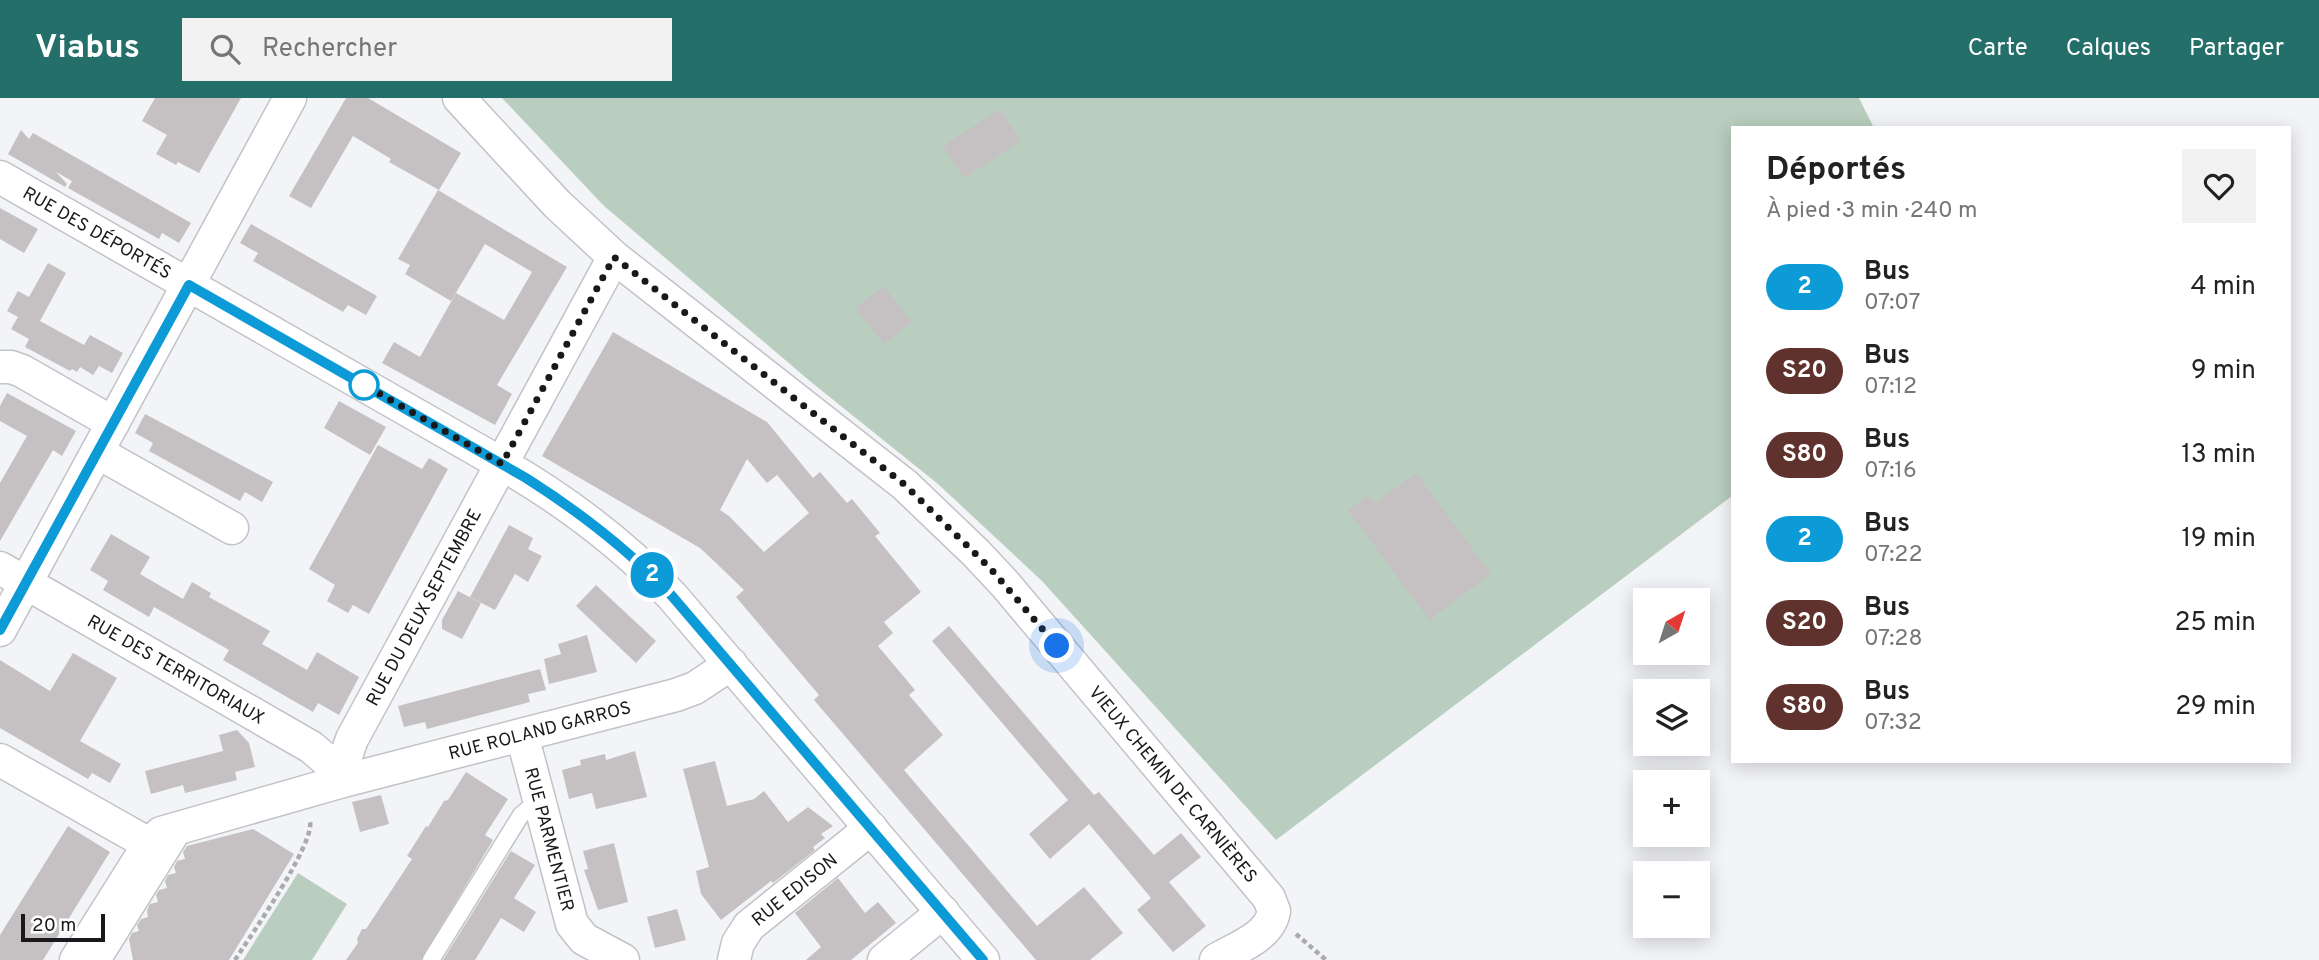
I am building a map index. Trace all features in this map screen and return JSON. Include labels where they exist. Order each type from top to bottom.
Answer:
[{"type":"street","points":[[0,630],[13,575],[97,452],[290,98]]},
{"type":"street","name":"VIEUX CHEMIN DE CARNIÈRES","points":[[459,98],[557,204],[614,257],[905,485],[976,553],[1264,892],[1273,905],[1273,917]]},
{"type":"street","name":"RUE DES DÉPORTÉS","points":[[0,177],[502,464],[564,503],[640,564],[672,596],[983,960]]},
{"type":"street","name":"RUE DU DEUX SEPTEMBRE","points":[[343,781],[344,762],[352,739],[614,257]]},
{"type":"street","points":[[0,367],[22,371],[113,423]]},
{"type":"street","points":[[97,452],[232,528]]},
{"type":"street","name":"RUE DES TERRITORIAUX","points":[[13,575],[311,747],[331,764],[343,781]]},
{"type":"street","name":"RUE ROLAND GARROS","points":[[343,781],[676,695],[695,688],[731,664]]},
{"type":"street","name":"RUE PARMENTIER","points":[[522,735],[572,923],[584,939],[623,960]]},
{"type":"street","points":[[0,760],[149,844]]},
{"type":"street","points":[[76,960],[149,844],[161,833],[343,781]]},
{"type":"street","name":"RUE EDISON","points":[[734,960],[738,943],[749,926],[871,828]]},
{"type":"street","points":[[884,960],[943,912]]},
{"type":"street","points":[[1216,960],[1261,933],[1273,917]]},
{"type":"lane","points":[[431,960],[521,815],[539,800]]},
{"type":"lane","points":[[103,960],[188,824]]},
{"type":"path","points":[[235,960],[299,860],[312,829],[308,810],[293,795]]},
{"type":"path","points":[[1273,917],[1326,960]]},
{"type":"green space","points":[[502,98],[1859,98],[1873,126],[1731,126],[1731,497],[1276,840],[1042,581],[938,484],[811,382],[603,205]]},
{"type":"green space","points":[[298,873],[347,904],[312,960],[243,960]]},
{"type":"building","points":[[155,98],[241,98],[199,173],[156,154],[167,135],[142,121]]},
{"type":"building","points":[[346,98],[368,98],[461,153],[439,190],[389,162],[391,159],[353,136],[311,208],[289,196]]},
{"type":"building","points":[[1000,109],[1021,141],[964,178],[943,146]]},
{"type":"building","points":[[21,130],[29,139],[33,133],[191,223],[179,243],[162,233],[159,239],[68,188],[72,181],[56,172],[67,184],[65,187],[8,154]]},
{"type":"building","points":[[438,190],[567,267],[497,385],[512,394],[495,425],[382,363],[394,342],[420,357],[456,293],[504,320],[532,272],[485,244],[451,301],[405,274],[410,265],[398,259]]},
{"type":"building","points":[[0,208],[38,229],[24,253],[0,239]]},
{"type":"building","points":[[251,224],[377,296],[366,315],[348,305],[343,312],[253,261],[258,253],[240,243]]},
{"type":"building","points":[[48,263],[66,273],[40,321],[84,345],[90,335],[123,353],[112,373],[99,366],[93,375],[80,367],[77,372],[72,369],[70,371],[25,347],[29,339],[11,329],[18,317],[7,311],[18,291],[29,297]]},
{"type":"building","points":[[884,286],[912,322],[884,344],[855,308]]},
{"type":"building","points":[[613,332],[767,422],[813,478],[820,472],[847,503],[852,499],[880,533],[875,536],[921,592],[884,622],[893,633],[878,646],[915,690],[909,695],[943,735],[904,770],[1037,926],[1084,887],[1123,933],[1090,960],[1036,960],[814,700],[819,695],[736,597],[744,590],[700,548],[542,456]],"holes":[[[747,459],[767,483],[777,475],[809,513],[764,552],[720,510]]]},
{"type":"building","points":[[7,393],[76,431],[62,456],[53,450],[0,541],[0,483],[27,436],[0,421],[0,406]]},
{"type":"building","points":[[339,401],[386,427],[370,455],[324,428]]},
{"type":"building","points":[[145,414],[273,482],[262,502],[245,492],[240,501],[149,451],[153,443],[135,433]]},
{"type":"building","points":[[378,445],[422,469],[429,458],[448,469],[369,614],[353,605],[348,613],[327,601],[335,585],[309,569]]},
{"type":"building","points":[[1416,473],[1491,574],[1429,620],[1348,510],[1369,495],[1375,503]]},
{"type":"building","points":[[509,525],[533,538],[528,549],[542,556],[528,582],[515,574],[495,610],[470,597]]},
{"type":"building","points":[[111,534],[150,557],[140,574],[183,599],[192,582],[211,593],[209,597],[270,631],[262,644],[307,670],[317,652],[359,677],[339,715],[318,703],[313,712],[223,660],[229,650],[154,607],[149,617],[103,590],[108,581],[90,570]]},
{"type":"building","points":[[596,585],[656,641],[636,663],[576,606]]},
{"type":"building","points":[[458,591],[481,603],[462,639],[442,629],[442,620]]},
{"type":"building","points":[[949,626],[1094,795],[1099,792],[1154,855],[1181,833],[1201,857],[1169,882],[1206,926],[1173,952],[1137,910],[1151,898],[1089,824],[1050,859],[1029,834],[1068,800],[932,641]]},
{"type":"building","points":[[587,635],[597,672],[549,684],[544,659],[561,654],[558,644]]},
{"type":"building","points":[[73,653],[117,678],[80,741],[121,764],[110,783],[92,773],[88,779],[0,728],[0,660],[50,691]]},
{"type":"building","points":[[540,669],[546,690],[528,694],[530,702],[427,729],[425,722],[404,727],[398,706]]},
{"type":"building","points":[[237,730],[249,743],[255,767],[235,772],[237,780],[185,793],[183,785],[151,794],[145,771],[223,751],[219,735]]},
{"type":"building","points":[[635,751],[647,797],[596,809],[592,793],[569,799],[562,770],[581,765],[580,760],[605,754],[606,760]]},
{"type":"building","points":[[715,761],[727,806],[754,799],[764,791],[788,822],[808,807],[833,826],[821,834],[825,838],[813,847],[815,850],[721,920],[701,894],[696,871],[709,867],[683,769]]},
{"type":"building","points":[[466,772],[508,799],[485,835],[493,840],[421,960],[346,960],[358,943],[362,929],[366,929],[412,859],[407,856],[426,826],[428,827],[444,801],[448,800]]},
{"type":"building","points":[[381,795],[389,824],[360,832],[352,802]]},
{"type":"building","points":[[68,826],[110,852],[43,960],[0,960],[0,935]]},
{"type":"building","points":[[253,829],[294,854],[229,960],[133,960],[129,939],[132,933],[139,931],[137,925],[141,919],[148,917],[150,904],[158,902],[156,895],[159,890],[167,888],[165,881],[168,875],[176,873],[174,867],[177,861],[185,859],[183,852],[187,846]]},
{"type":"building","points":[[614,843],[628,902],[598,910],[584,870],[588,869],[583,851]]},
{"type":"building","points":[[511,851],[535,865],[514,898],[536,912],[524,932],[501,918],[475,960],[443,960]]},
{"type":"building","points":[[838,878],[865,913],[878,902],[896,923],[851,960],[806,960],[821,947],[795,913]]},
{"type":"building","points":[[677,909],[686,940],[655,948],[647,917]]},
{"type":"bus line","name":"2","points":[[0,630],[189,285],[526,478],[564,503],[640,564],[672,596],[983,960]]},
{"type":"route","points":[[364,385],[361,383],[502,464],[614,257],[905,485],[976,553],[1057,646]]}]
